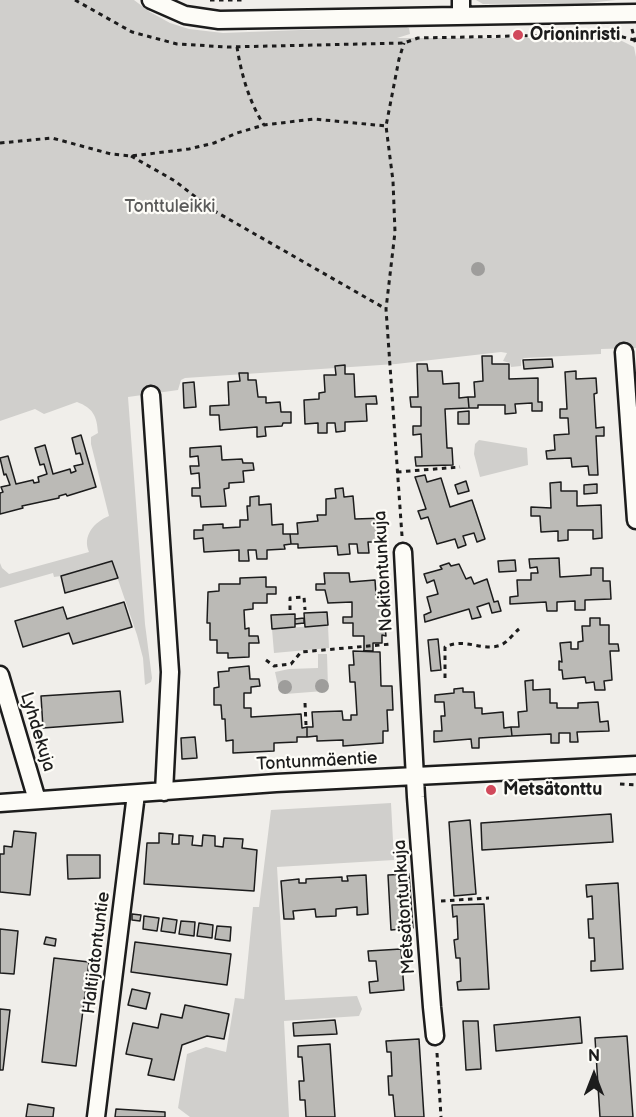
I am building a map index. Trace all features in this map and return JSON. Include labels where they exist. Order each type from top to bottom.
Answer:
[{"type":"street","points":[[150,0],[185,15],[219,20],[461,8],[636,14]]},
{"type":"street","points":[[624,352],[636,520]]},
{"type":"street","points":[[151,395],[170,672],[164,792]]},
{"type":"street","name":"Nokitontunkuja","points":[[403,552],[415,775]]},
{"type":"street","name":"Lyhdekuja","points":[[0,675],[38,800]]},
{"type":"street","name":"Tontunmäentie","points":[[0,803],[276,783],[636,765]]},
{"type":"street","name":"Metsätontunkuja","points":[[415,775],[435,1036]]},
{"type":"street","name":"Haltijatontuntie","points":[[96,1117],[136,794]]},
{"type":"path","points":[[75,0],[132,32],[177,44],[237,47],[404,43],[418,38],[611,34],[634,40],[636,45]]},
{"type":"path","points":[[208,0],[242,0]]},
{"type":"path","name":"Nokitontunkuja","points":[[403,552],[386,309],[395,232],[393,181],[386,126],[404,43]]},
{"type":"path","points":[[237,47],[244,79],[258,116],[264,125]]},
{"type":"path","points":[[0,143],[52,138],[102,152],[131,156],[189,149],[214,143],[264,125],[314,119],[386,126]]},
{"type":"path","points":[[131,156],[174,182],[211,209],[386,309]]},
{"type":"path","points":[[397,472],[460,467]]},
{"type":"path","points":[[290,610],[290,598],[304,597],[305,610]]},
{"type":"path","points":[[445,678],[445,647],[465,642],[482,646],[500,645],[519,629]]},
{"type":"path","points":[[266,660],[274,666],[291,664],[301,652],[408,643]]},
{"type":"path","points":[[305,703],[306,725]]},
{"type":"path","points":[[433,901],[489,898]]},
{"type":"path","points":[[435,1036],[441,1117]]},
{"type":"green space","name":"Tonttuleikki","points":[[0,0],[134,0],[170,23],[189,29],[223,33],[404,26],[409,28],[410,34],[397,38],[616,38],[634,47],[636,57],[636,348],[601,349],[601,354],[524,358],[521,360],[521,366],[511,367],[510,363],[503,361],[507,353],[501,352],[396,364],[185,378],[181,380],[178,390],[128,397],[145,624],[152,678],[151,682],[145,685],[143,658],[137,635],[112,562],[61,576],[54,577],[53,573],[0,588],[0,563],[9,574],[89,552],[88,535],[94,526],[109,516],[91,444],[91,437],[98,433],[97,422],[87,407],[77,402],[44,414],[35,409],[0,421]]},
{"type":"green space","points":[[476,0],[616,0],[588,3],[483,4]]},
{"type":"green space","points":[[479,440],[527,448],[528,465],[480,477],[474,454],[475,444]]},
{"type":"green space","points":[[328,625],[329,648],[274,653],[272,629]]},
{"type":"green space","points":[[318,654],[327,654],[328,688],[324,691],[285,694],[279,690],[275,672],[318,668]]},
{"type":"green space","points":[[391,803],[394,860],[277,867],[285,1000],[357,996],[362,1009],[359,1016],[284,1021],[289,1117],[190,1117],[178,1108],[187,1054],[206,1047],[226,1052],[235,998],[244,999],[253,907],[259,907],[271,810]]},
{"type":"building","points":[[482,356],[492,356],[492,364],[509,364],[509,379],[538,378],[538,402],[542,402],[542,411],[532,411],[532,403],[515,404],[516,413],[505,414],[505,405],[478,405],[478,408],[469,408],[468,397],[475,397],[474,382],[483,381]]},
{"type":"building","points":[[552,359],[553,367],[524,369],[523,360]]},
{"type":"building","points":[[417,364],[427,364],[428,371],[442,371],[443,384],[459,383],[459,398],[468,397],[469,408],[445,409],[447,448],[452,448],[453,465],[416,466],[415,457],[422,457],[421,434],[413,435],[413,426],[421,426],[421,407],[411,407],[410,397],[418,397]]},
{"type":"building","points":[[345,365],[345,374],[354,374],[355,397],[376,396],[377,404],[366,404],[367,421],[345,422],[345,431],[336,432],[335,423],[327,423],[327,433],[318,433],[318,423],[305,424],[304,400],[319,399],[319,393],[325,392],[324,375],[336,375],[335,366]]},
{"type":"building","points":[[576,371],[576,379],[596,378],[597,393],[594,394],[596,428],[604,427],[604,436],[596,436],[598,475],[589,475],[588,466],[572,467],[571,458],[547,459],[546,451],[555,450],[554,435],[569,434],[568,418],[560,418],[560,409],[567,409],[565,372]]},
{"type":"building","points":[[239,373],[248,373],[248,380],[256,380],[258,397],[266,397],[266,403],[280,402],[281,412],[291,412],[291,423],[265,427],[266,436],[257,437],[257,427],[220,430],[219,415],[210,415],[210,406],[229,405],[228,382],[240,381]]},
{"type":"building","points":[[194,382],[196,407],[184,408],[183,383]]},
{"type":"building","points":[[469,411],[469,424],[458,424],[458,412]]},
{"type":"building","points":[[81,435],[96,487],[0,514],[0,493],[3,492],[1,487],[10,485],[6,474],[4,475],[0,458],[8,456],[16,484],[33,480],[34,483],[39,482],[38,477],[47,474],[44,464],[40,465],[35,448],[45,445],[53,474],[70,469],[71,473],[76,471],[74,466],[83,464],[80,453],[76,454],[72,438]]},
{"type":"building","points":[[221,446],[222,460],[242,459],[243,463],[253,463],[254,470],[243,471],[244,482],[229,483],[229,488],[224,489],[226,506],[201,507],[200,496],[192,496],[192,488],[200,488],[199,473],[191,474],[190,466],[199,466],[198,456],[190,457],[190,448]]},
{"type":"building","points":[[425,475],[427,482],[441,478],[450,507],[472,500],[485,539],[477,542],[474,533],[463,536],[466,545],[458,548],[455,539],[437,544],[428,517],[421,519],[418,511],[426,509],[415,477]]},
{"type":"building","points":[[466,481],[469,491],[458,494],[455,485]]},
{"type":"building","points":[[561,482],[561,491],[577,491],[577,506],[601,505],[602,538],[593,539],[593,530],[568,530],[568,540],[558,541],[558,531],[541,532],[540,516],[531,516],[531,507],[551,508],[550,483]]},
{"type":"building","points":[[597,484],[597,493],[584,494],[584,485]]},
{"type":"building","points":[[343,488],[344,497],[353,496],[355,519],[385,518],[386,536],[381,536],[382,542],[368,542],[369,553],[358,553],[357,544],[349,544],[350,554],[338,555],[337,546],[298,548],[298,544],[291,544],[290,534],[298,534],[297,523],[318,521],[317,515],[326,515],[326,499],[336,498],[335,489]]},
{"type":"building","points":[[259,496],[259,505],[271,504],[272,525],[283,524],[283,534],[290,534],[291,544],[284,545],[285,549],[267,550],[267,559],[257,559],[256,550],[248,550],[249,561],[239,561],[239,550],[204,552],[203,538],[194,539],[194,530],[203,530],[203,525],[223,524],[223,528],[240,527],[240,520],[248,520],[247,506],[250,506],[250,497]]},
{"type":"building","points":[[559,558],[560,577],[591,575],[591,568],[603,568],[603,581],[610,581],[611,599],[585,600],[585,610],[575,610],[575,601],[557,602],[557,611],[547,611],[546,602],[510,604],[510,597],[518,596],[517,580],[531,580],[531,573],[538,573],[537,567],[530,568],[529,559]]},
{"type":"building","points":[[515,560],[516,571],[499,572],[498,561]]},
{"type":"building","points":[[112,561],[118,578],[65,593],[61,576]]},
{"type":"building","points":[[449,563],[451,566],[459,564],[466,579],[471,577],[474,584],[487,579],[494,602],[498,601],[501,611],[492,613],[489,603],[477,607],[481,617],[472,619],[469,609],[425,622],[424,615],[431,612],[427,597],[438,594],[434,580],[427,583],[424,574],[442,569],[440,566]]},
{"type":"building","points":[[324,573],[349,573],[350,582],[375,580],[376,595],[382,596],[386,636],[382,635],[382,643],[373,643],[373,651],[364,651],[364,636],[353,636],[353,623],[343,623],[343,617],[352,617],[352,602],[328,603],[325,590],[316,590],[316,584],[325,584]]},
{"type":"building","points":[[266,577],[266,587],[276,587],[276,594],[267,594],[267,603],[253,603],[253,609],[244,610],[245,629],[249,628],[249,636],[258,636],[259,643],[249,643],[249,657],[228,658],[228,653],[217,653],[217,640],[210,640],[210,623],[207,623],[208,592],[219,591],[219,584],[240,584],[240,578]]},
{"type":"building","points":[[124,602],[132,627],[73,644],[69,633],[23,647],[15,621],[63,607],[67,619]]},
{"type":"building","points":[[327,612],[328,625],[305,627],[304,613]]},
{"type":"building","points":[[295,614],[295,627],[272,629],[271,615]]},
{"type":"building","points":[[304,618],[304,623],[295,624],[295,619]]},
{"type":"building","points":[[590,618],[600,618],[600,625],[609,625],[609,644],[618,644],[619,651],[610,651],[612,680],[604,681],[605,690],[595,690],[594,682],[586,683],[585,677],[563,679],[562,670],[559,670],[559,661],[562,662],[560,643],[571,642],[571,649],[578,649],[578,642],[583,641],[582,626],[590,626]]},
{"type":"building","points":[[438,639],[441,670],[431,671],[428,640]]},
{"type":"building","points":[[353,651],[380,652],[381,686],[392,686],[393,710],[387,710],[388,731],[383,731],[383,743],[343,746],[343,740],[317,741],[317,736],[307,737],[307,727],[313,727],[312,712],[342,711],[343,720],[351,720],[351,715],[357,715],[355,682],[350,682],[349,665],[354,665]]},
{"type":"building","points":[[249,666],[250,679],[259,679],[260,686],[251,687],[251,693],[244,693],[244,708],[251,708],[251,717],[301,714],[302,728],[307,727],[307,737],[297,737],[297,742],[274,743],[274,751],[233,753],[233,740],[226,741],[225,719],[222,719],[221,705],[214,705],[214,688],[219,687],[218,672],[229,671],[229,668]]},
{"type":"building","points":[[533,680],[533,690],[550,689],[550,703],[557,703],[557,708],[578,708],[578,703],[598,702],[600,722],[608,721],[609,731],[577,732],[578,742],[570,742],[570,733],[559,733],[559,743],[551,743],[551,734],[512,736],[511,727],[519,727],[518,712],[527,711],[525,681]]},
{"type":"building","points":[[463,688],[463,692],[474,692],[475,708],[482,708],[482,714],[503,712],[504,728],[511,727],[512,736],[479,738],[479,748],[472,748],[471,739],[434,742],[434,731],[442,731],[441,716],[445,716],[444,702],[435,702],[435,695],[454,693],[454,689]]},
{"type":"building","points":[[120,691],[123,722],[43,728],[41,696]]},
{"type":"building","points":[[195,737],[197,758],[182,759],[181,738]]},
{"type":"building","points":[[611,814],[613,842],[482,850],[481,823]]},
{"type":"building","points":[[470,820],[476,894],[454,896],[449,822]]},
{"type":"building","points":[[14,831],[36,833],[30,895],[0,892],[0,854],[4,854],[4,846],[12,847]]},
{"type":"building","points":[[159,833],[173,834],[172,844],[179,844],[179,835],[193,836],[192,845],[202,846],[203,835],[215,836],[215,846],[223,847],[224,838],[243,839],[242,848],[257,850],[254,891],[144,884],[147,843],[159,843]]},
{"type":"building","points":[[67,855],[100,855],[100,878],[68,879]]},
{"type":"building","points":[[409,874],[413,928],[391,930],[388,875]]},
{"type":"building","points":[[366,875],[368,914],[357,915],[357,907],[336,909],[336,916],[316,917],[315,909],[293,911],[294,919],[284,919],[281,881],[299,879],[299,883],[306,883],[306,879],[342,877],[342,881],[348,881],[347,876]]},
{"type":"building","points":[[618,883],[623,969],[591,971],[591,961],[595,961],[594,938],[589,938],[588,919],[593,919],[592,896],[587,897],[586,885]]},
{"type":"building","points":[[484,904],[489,989],[458,990],[457,982],[461,981],[460,958],[456,958],[454,940],[458,939],[457,916],[453,917],[452,905]]},
{"type":"building","points":[[132,914],[141,915],[140,921],[132,920]]},
{"type":"building","points":[[144,916],[159,918],[157,931],[143,929]]},
{"type":"building","points":[[163,918],[177,920],[175,933],[161,931]]},
{"type":"building","points":[[181,921],[195,922],[194,936],[179,934]]},
{"type":"building","points":[[199,923],[213,925],[212,938],[197,936]]},
{"type":"building","points":[[217,926],[231,927],[230,941],[215,939]]},
{"type":"building","points":[[0,929],[18,931],[14,974],[0,973]]},
{"type":"building","points":[[46,937],[56,939],[55,946],[44,944]]},
{"type":"building","points":[[135,942],[231,954],[227,985],[131,972]]},
{"type":"building","points":[[401,949],[404,990],[370,993],[369,982],[378,981],[376,961],[369,961],[368,951]]},
{"type":"building","points":[[54,958],[89,962],[76,1066],[42,1062]]},
{"type":"building","points":[[132,989],[150,993],[146,1009],[128,1005]]},
{"type":"building","points":[[185,1005],[229,1014],[224,1039],[207,1036],[182,1045],[174,1080],[148,1075],[152,1059],[126,1054],[133,1023],[158,1028],[161,1014],[182,1018]]},
{"type":"building","points":[[0,1009],[10,1010],[3,1070],[0,1070]]},
{"type":"building","points":[[580,1017],[582,1043],[496,1051],[494,1025]]},
{"type":"building","points":[[335,1020],[337,1034],[294,1036],[293,1023]]},
{"type":"building","points":[[463,1021],[478,1021],[481,1069],[466,1070]]},
{"type":"building","points":[[627,1036],[633,1117],[600,1117],[595,1038]]},
{"type":"building","points":[[419,1039],[424,1117],[395,1117],[393,1095],[389,1095],[388,1076],[392,1076],[391,1052],[387,1052],[386,1041]]},
{"type":"building","points":[[330,1044],[335,1117],[306,1117],[305,1100],[300,1100],[299,1081],[304,1081],[302,1057],[298,1057],[298,1046]]},
{"type":"building","points":[[28,1104],[54,1108],[53,1117],[26,1117]]},
{"type":"building","points":[[116,1109],[165,1112],[165,1117],[115,1117]]},
{"type":"place","name":"Orioninristi","points":[[518,35]]},
{"type":"place","name":"Metsätonttu","points":[[491,790]]}]
